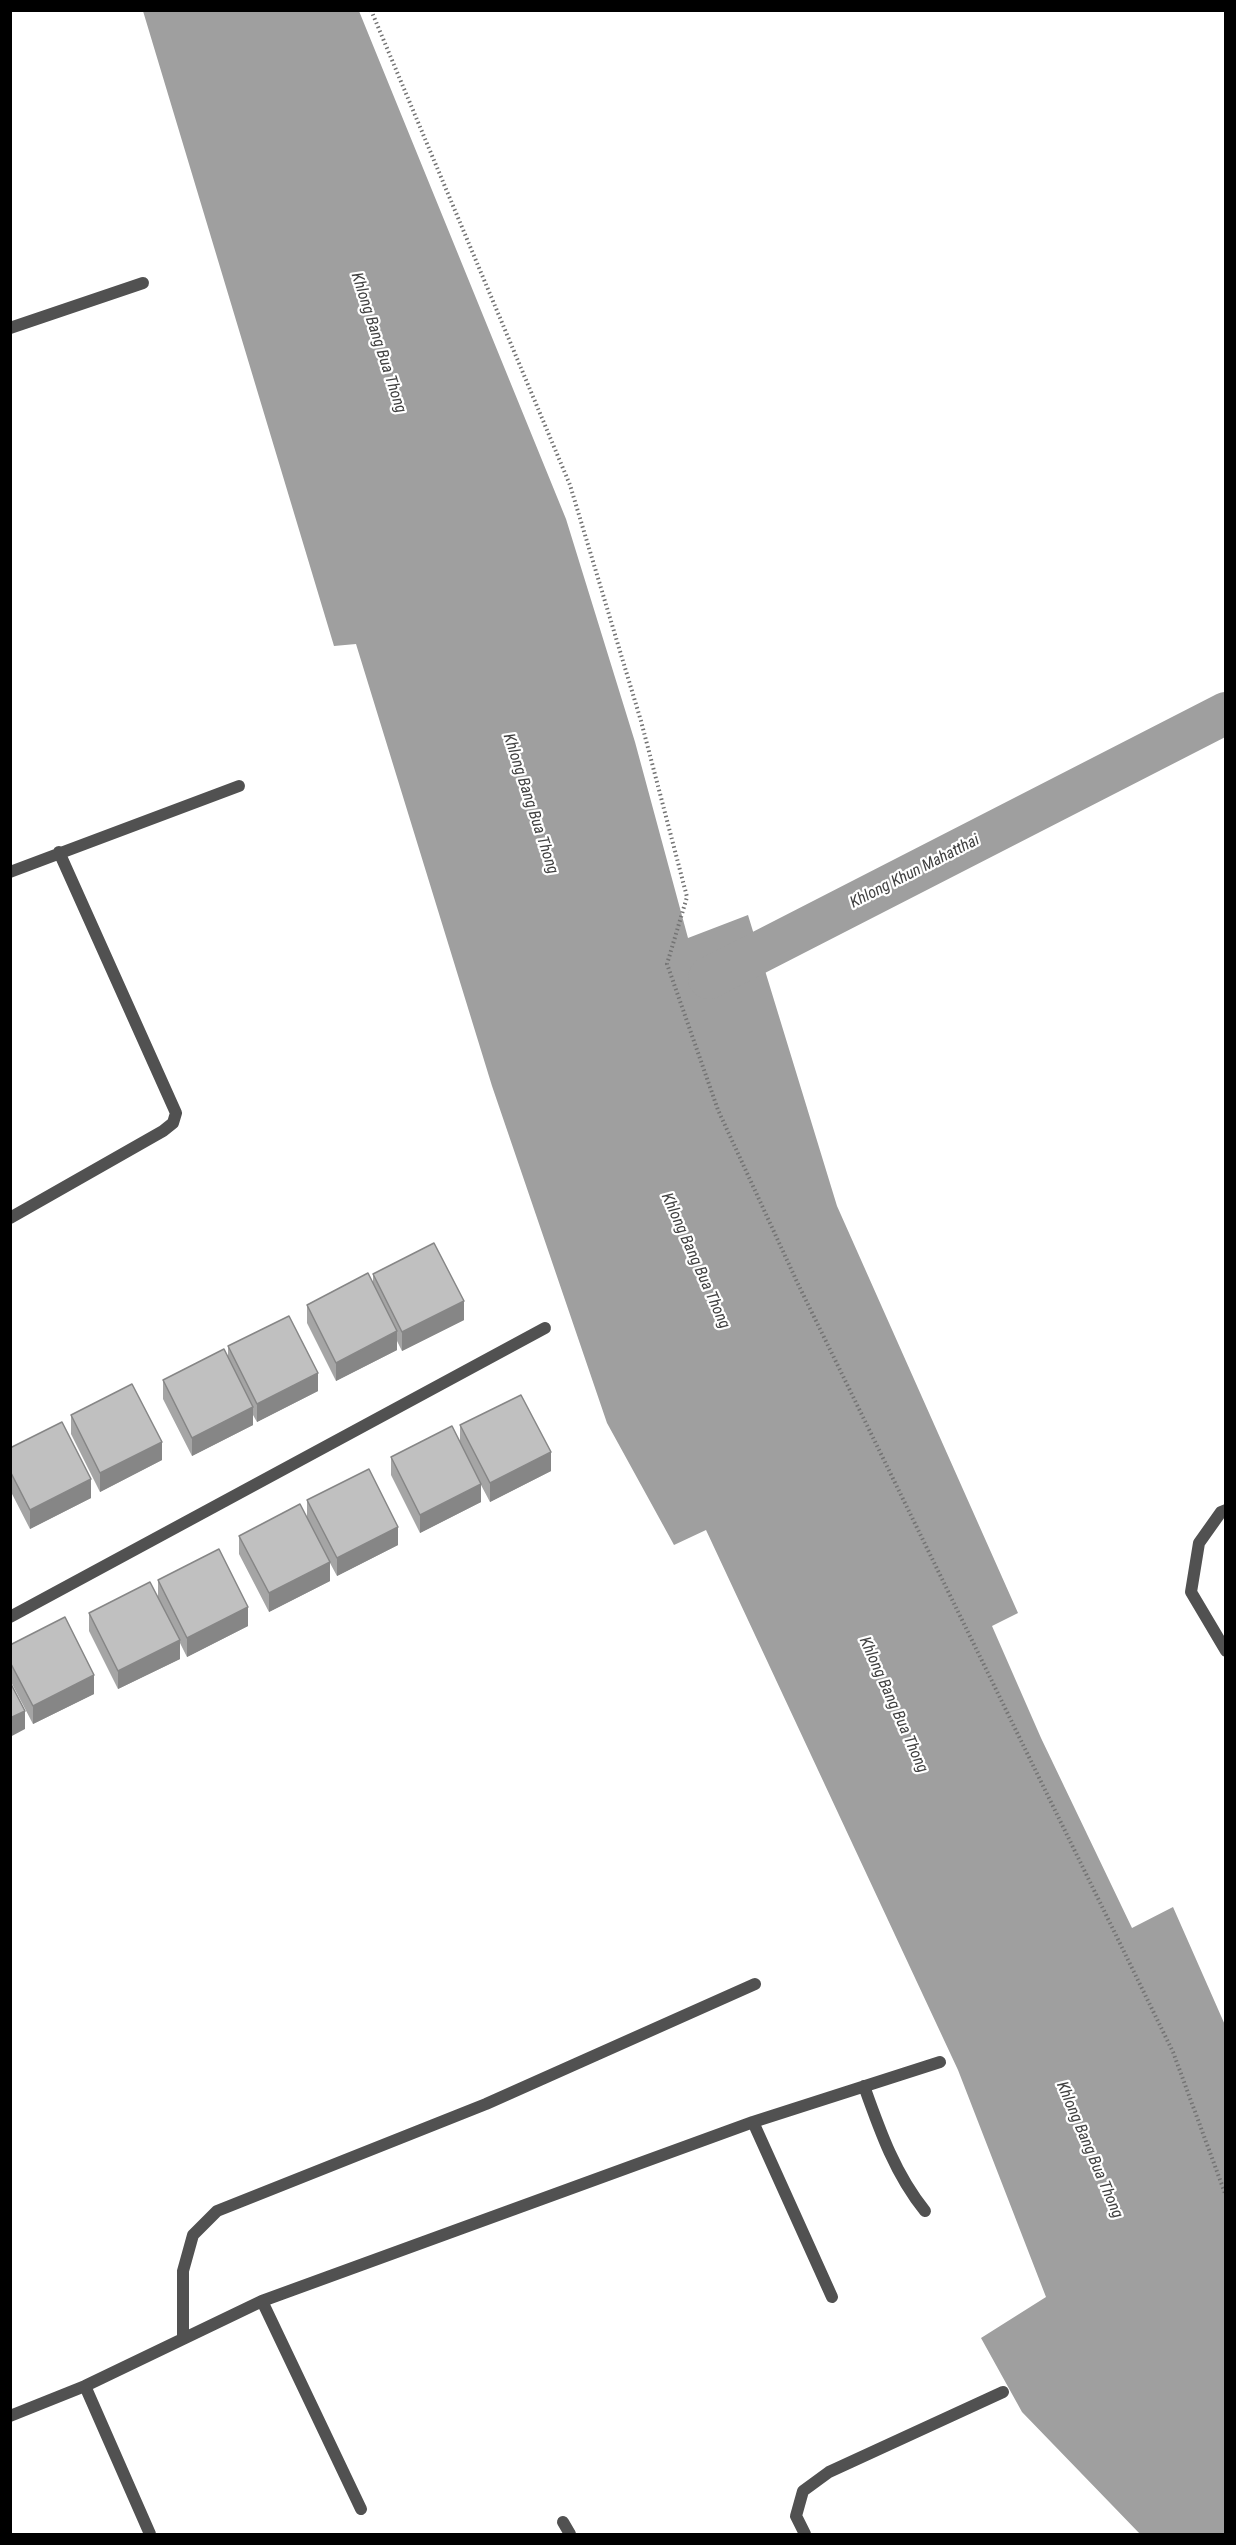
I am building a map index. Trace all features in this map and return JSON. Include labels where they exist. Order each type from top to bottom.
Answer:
[{"type":"street","points":[[10,328],[143,283]]},
{"type":"street","points":[[10,872],[239,786]]},
{"type":"street","points":[[10,1218],[164,1131],[172,1123],[176,1113],[59,852]]},
{"type":"street","points":[[10,1617],[545,1328]]},
{"type":"street","points":[[1226,1510],[1221,1512],[1199,1543],[1191,1592],[1226,1651]]},
{"type":"street","points":[[183,2339],[183,2271],[193,2235],[217,2211],[486,2104],[755,1984]]},
{"type":"street","points":[[10,2416],[85,2386],[262,2301],[753,2122],[940,2062]]},
{"type":"street","points":[[864,2086],[886,2146],[910,2192],[925,2211]]},
{"type":"street","points":[[753,2122],[832,2297]]},
{"type":"street","points":[[262,2301],[361,2509]]},
{"type":"street","points":[[85,2386],[150,2535]]},
{"type":"street","points":[[805,2535],[796,2516],[803,2491],[820,2478],[1003,2392]]},
{"type":"street","points":[[563,2522],[570,2535]]},
{"type":"path","points":[[371,10],[570,485],[641,722],[667,828],[687,897],[667,964],[718,1110],[819,1328],[1173,2052],[1226,2196]]},
{"type":"water","name":"Khlong Bang Bua Thong","points":[[143,11],[359,11],[566,519],[635,742],[688,938],[748,915],[837,1206],[1018,1613],[992,1626],[1041,1738],[1132,1928],[1173,1907],[1225,2025],[1225,2534],[1140,2534],[1022,2412],[981,2338],[1046,2297],[958,2070],[706,1530],[674,1545],[607,1423],[492,1086],[356,644],[334,646]]},
{"type":"building","points":[[434,1243],[464,1301],[402,1332],[373,1274]]},
{"type":"building","points":[[368,1273],[397,1331],[336,1363],[307,1305]]},
{"type":"building","points":[[289,1316],[318,1373],[257,1404],[228,1346]]},
{"type":"building","points":[[224,1349],[253,1407],[192,1438],[163,1380]]},
{"type":"building","points":[[132,1384],[162,1442],[100,1473],[71,1415]]},
{"type":"building","points":[[521,1395],[551,1452],[490,1483],[460,1425]]},
{"type":"building","points":[[62,1422],[91,1479],[30,1510],[10,1471],[10,1448]]},
{"type":"building","points":[[452,1426],[481,1484],[420,1515],[391,1457]]},
{"type":"building","points":[[369,1469],[398,1527],[337,1558],[307,1500]]},
{"type":"building","points":[[300,1504],[330,1562],[269,1593],[239,1536]]},
{"type":"building","points":[[219,1549],[248,1607],[187,1638],[158,1580]]},
{"type":"building","points":[[150,1582],[180,1640],[118,1671],[89,1613]]},
{"type":"building","points":[[65,1617],[94,1675],[33,1706],[10,1662],[10,1645]]},
{"type":"building","points":[[10,1682],[25,1711],[10,1718]]},
{"type":"waterway","name":"Khlong Khun Mahatthai","points":[[709,978],[1226,713]]}]
